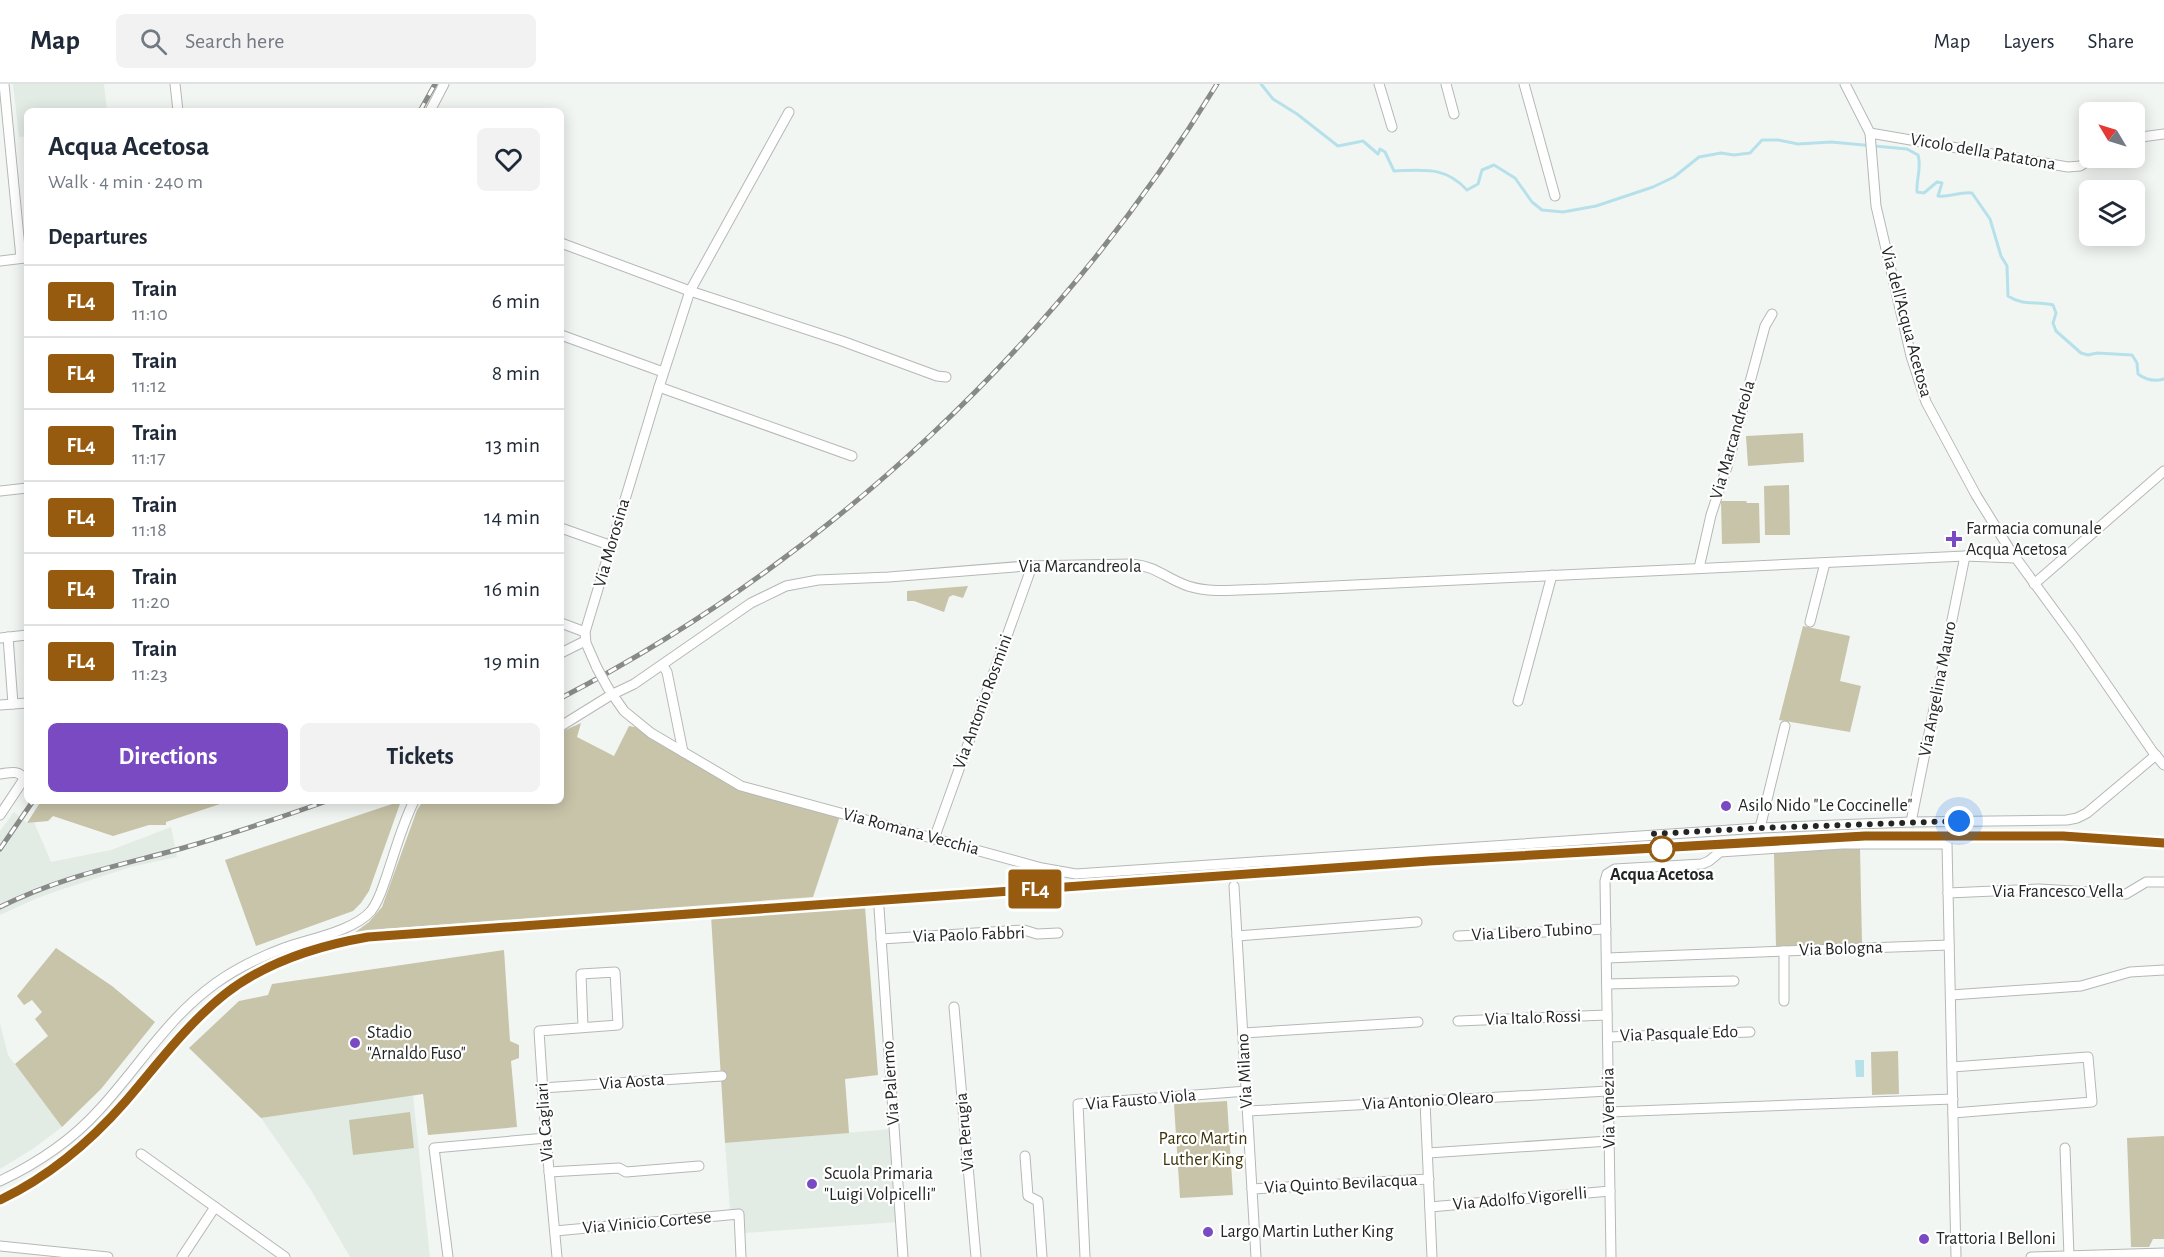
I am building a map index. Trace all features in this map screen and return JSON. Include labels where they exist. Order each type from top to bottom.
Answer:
[{"type":"street","points":[[0,261],[24,258],[4,84]]},
{"type":"street","points":[[175,84],[178,108]]},
{"type":"street","points":[[432,108],[444,84]]},
{"type":"street","points":[[1379,84],[1392,127]]},
{"type":"street","points":[[1446,84],[1454,114]]},
{"type":"street","points":[[1524,84],[1555,196]]},
{"type":"street","points":[[1845,84],[1872,141]]},
{"type":"street","name":"Via Morosina","points":[[585,637],[663,372],[690,291],[789,112]]},
{"type":"street","points":[[2145,137],[2164,134]]},
{"type":"street","name":"Vicolo della Patatona","points":[[1872,141],[2068,167],[2079,166]]},
{"type":"street","name":"Via dell'Acqua Acetosa","points":[[1872,141],[1876,206],[1911,356],[1922,393],[1976,495],[2015,558],[2164,765]]},
{"type":"street","points":[[564,244],[690,291],[842,341],[937,376],[946,377]]},
{"type":"street","name":"Via Marcandreola","points":[[1699,568],[1711,515],[1728,464],[1765,326],[1772,314]]},
{"type":"street","points":[[564,336],[663,372]]},
{"type":"street","points":[[659,387],[852,456]]},
{"type":"street","points":[[2034,584],[2164,471]]},
{"type":"street","points":[[0,491],[24,488]]},
{"type":"street","points":[[564,529],[612,546]]},
{"type":"street","name":"Via Marcandreola","points":[[564,724],[609,692],[634,684],[663,666],[751,603],[786,586],[818,580],[1032,566],[1140,564],[1160,571],[1189,586],[1209,589],[1268,589],[1965,556],[2015,558]]},
{"type":"street","name":"Via Angelina Mauro","points":[[1911,822],[1965,556]]},
{"type":"street","points":[[1810,622],[1825,563]]},
{"type":"street","name":"Via Antonio Rosmini","points":[[934,839],[1032,566]]},
{"type":"street","points":[[1518,700],[1552,575]]},
{"type":"street","points":[[564,625],[585,637],[609,692]]},
{"type":"street","points":[[13,704],[4,638],[24,635]]},
{"type":"street","points":[[564,651],[585,637]]},
{"type":"street","points":[[663,666],[667,672],[683,752]]},
{"type":"street","points":[[624,711],[627,696],[634,684]]},
{"type":"street","name":"Via Romana Vecchia","points":[[609,692],[624,711],[651,733],[745,788],[1053,871],[1087,875],[1760,828],[2078,818],[2156,755]]},
{"type":"street","points":[[0,705],[24,702]]},
{"type":"street","points":[[1760,828],[1785,726]]},
{"type":"street","points":[[0,774],[15,772],[23,776],[23,783],[0,815]]},
{"type":"street","points":[[0,1181],[41,1158],[86,1124],[166,1028],[208,989],[255,960],[344,928],[366,916],[379,896],[413,804]]},
{"type":"street","name":"Via Venezia","points":[[1611,1257],[1605,881],[1607,874],[1615,869],[1702,864],[1720,852],[1842,844],[1947,844],[1948,893]]},
{"type":"street","name":"Via Francesco Vella","points":[[1948,893],[2039,889],[2126,894],[2146,882],[2164,882]]},
{"type":"street","name":"Via Milano","points":[[1234,886],[1256,1257]]},
{"type":"street","points":[[1948,893],[1956,1257]]},
{"type":"street","name":"Via Palermo","points":[[879,908],[903,1257]]},
{"type":"street","points":[[1237,936],[1418,922]]},
{"type":"street","name":"Via Libero Tubino","points":[[1458,936],[1606,929]]},
{"type":"street","name":"Via Paolo Fabbri","points":[[881,939],[1024,930],[1037,934],[1058,933]]},
{"type":"street","name":"Via Bologna","points":[[1784,1001],[1784,951],[1950,945]]},
{"type":"street","points":[[1607,958],[1784,951]]},
{"type":"street","points":[[1951,995],[2081,986],[2130,972],[2164,970]]},
{"type":"street","name":"Via Cagliari","points":[[557,1257],[538,1031],[618,1025],[615,972],[581,974],[583,1027]]},
{"type":"street","points":[[1607,984],[1734,981]]},
{"type":"street","name":"Via Perugia","points":[[954,1007],[976,1257]]},
{"type":"street","name":"Via Italo Rossi","points":[[1458,1021],[1608,1015]]},
{"type":"street","points":[[1243,1033],[1418,1022]]},
{"type":"street","name":"Via Pasquale Edo","points":[[1608,1037],[1750,1032]]},
{"type":"street","points":[[1952,1067],[2088,1057],[2092,1102],[1953,1113]]},
{"type":"street","name":"Via Aosta","points":[[542,1088],[722,1076]]},
{"type":"street","name":"Via Fausto Viola","points":[[1085,1257],[1078,1104],[1246,1091]]},
{"type":"street","name":"Via Antonio Olearo","points":[[1248,1111],[1608,1091]]},
{"type":"street","points":[[1609,1112],[1953,1098]]},
{"type":"street","points":[[1425,1102],[1432,1257]]},
{"type":"street","points":[[448,1257],[434,1148],[546,1138]]},
{"type":"street","points":[[1428,1153],[1609,1142]]},
{"type":"street","points":[[2065,1148],[2076,1256]]},
{"type":"street","points":[[141,1154],[285,1257]]},
{"type":"street","points":[[1025,1156],[1028,1196],[1038,1201],[1042,1257]]},
{"type":"street","points":[[549,1172],[619,1168],[626,1172],[699,1166]]},
{"type":"street","name":"Via Quinto Bevilacqua","points":[[1252,1189],[1429,1179]]},
{"type":"street","name":"Via Adolfo Vigorelli","points":[[1430,1207],[1610,1191]]},
{"type":"street","points":[[182,1257],[215,1208]]},
{"type":"street","name":"Via Vinicio Cortese","points":[[555,1231],[739,1214],[741,1257]]},
{"type":"street","points":[[0,1246],[108,1257]]},
{"type":"street","points":[[2031,1257],[2164,1253]]},
{"type":"shaded area","points":[[13,84],[104,84],[107,108],[24,108],[24,136],[19,137]]},
{"type":"shaded area","points":[[14,812],[27,823],[34,822],[51,862],[111,850],[171,827],[177,857],[131,867],[60,890],[0,915],[0,831]]},
{"type":"shaded area","points":[[0,1023],[8,1055],[62,1127],[0,1169]]},
{"type":"shaded area","points":[[413,1095],[430,1257],[350,1257],[311,1190],[261,1118]]},
{"type":"shaded area","name":"Scuola Primaria \"Luigi Volpicelli\"","points":[[892,1129],[889,1133],[891,1157],[894,1159],[898,1222],[745,1233],[743,1209],[730,1210],[725,1143]]},
{"type":"green space","points":[[1803,433],[1804,462],[1748,466],[1746,436]]},
{"type":"green space","points":[[1789,485],[1790,535],[1765,535],[1764,486]]},
{"type":"green space","points":[[1721,501],[1759,503],[1760,543],[1722,544]]},
{"type":"green space","points":[[968,586],[963,598],[953,595],[949,597],[944,612],[914,601],[907,601],[907,591]]},
{"type":"green space","points":[[1803,626],[1850,636],[1840,681],[1861,686],[1850,732],[1779,720]]},
{"type":"green space","points":[[581,723],[577,737],[614,756],[629,726],[646,729],[741,786],[841,813],[813,897],[383,929],[353,934],[369,922],[382,907],[421,804],[564,804],[564,731]]},
{"type":"green space","points":[[39,804],[220,804],[166,822],[166,825],[149,825],[113,836],[53,816],[48,821],[27,823]]},
{"type":"green space","points":[[392,804],[400,804],[369,891],[353,911],[256,946],[225,860]]},
{"type":"green space","points":[[1860,848],[1862,944],[1776,948],[1774,853]]},
{"type":"green space","points":[[865,907],[878,1075],[845,1079],[849,1133],[725,1143],[711,916]]},
{"type":"green space","points":[[56,948],[112,986],[155,1022],[101,1089],[62,1127],[15,1064],[48,1036],[35,1019],[42,1012],[32,1000],[24,1005],[17,996]]},
{"type":"green space","name":"Stadio \"Arnaldo Fuso\"","points":[[504,950],[510,1041],[519,1045],[519,1058],[511,1061],[517,1127],[428,1135],[423,1094],[261,1118],[189,1048],[239,1001],[268,995],[272,984]]},
{"type":"green space","points":[[1898,1051],[1899,1094],[1872,1095],[1871,1052]]},
{"type":"green space","name":"Parco Martin Luther King","points":[[1227,1101],[1233,1195],[1180,1198],[1174,1104]]},
{"type":"green space","points":[[410,1112],[414,1148],[353,1155],[349,1120]]},
{"type":"green space","points":[[2164,1136],[2164,1239],[2153,1239],[2149,1247],[2131,1247],[2127,1138]]},
{"type":"water","points":[[1855,1060],[1864,1060],[1864,1077],[1856,1077]]},
{"type":"waterway","points":[[1261,84],[1273,99],[1297,114],[1338,146],[1363,141],[1378,154],[1380,149],[1385,152],[1394,171],[1424,170],[1442,173],[1459,182],[1467,190],[1478,184],[1482,170],[1494,165],[1515,178],[1532,202],[1542,210],[1563,212],[1596,206],[1653,187],[1674,177],[1699,157],[1721,153],[1734,155],[1750,153],[1762,140],[1798,144],[1831,142],[1907,149],[1918,155],[1917,192],[1924,193],[1937,182],[1942,183],[1938,196],[1972,193],[1990,219],[2001,256],[2007,266],[2008,296],[2024,302],[2053,305],[2056,313],[2053,323],[2056,331],[2081,353],[2132,355],[2137,363],[2138,374],[2150,380],[2164,379]]},
{"type":"railway","points":[[422,108],[435,84]]},
{"type":"railway","points":[[564,696],[660,642],[754,580],[845,510],[931,435],[1011,355],[1086,269],[1155,178],[1217,84]]},
{"type":"railway","points":[[0,849],[31,804]]},
{"type":"railway","points":[[0,907],[68,879],[201,843],[318,804]]},
{"type":"railway","points":[[0,1200],[35,1181],[83,1145],[125,1102],[185,1032],[225,994],[257,973],[292,957],[329,945],[368,937],[1429,861],[1865,836],[2063,836],[2164,843]]},
{"type":"train","name":"FL4","points":[[0,1200],[57,1166],[82,1146],[124,1103],[191,1025],[235,987],[281,961],[319,947],[368,937],[1429,861],[1865,836],[2063,836],[2164,843]]},
{"type":"place","name":"Farmacia comunale Acqua Acetosa","points":[[1954,539]]},
{"type":"place","name":"Asilo Nido \"Le Coccinelle\"","points":[[1726,806]]},
{"type":"place","name":"Acqua Acetosa","points":[[1662,849]]},
{"type":"place","name":"Stadio \"Arnaldo Fuso\"","points":[[355,1043]]},
{"type":"place","name":"Scuola Primaria \"Luigi Volpicelli\"","points":[[812,1184]]},
{"type":"place","name":"Largo Martin Luther King","points":[[1208,1232]]},
{"type":"place","name":"Trattoria I Belloni","points":[[1924,1239]]},
{"type":"route","points":[[1662,849],[1651,834],[1959,821]]}]
